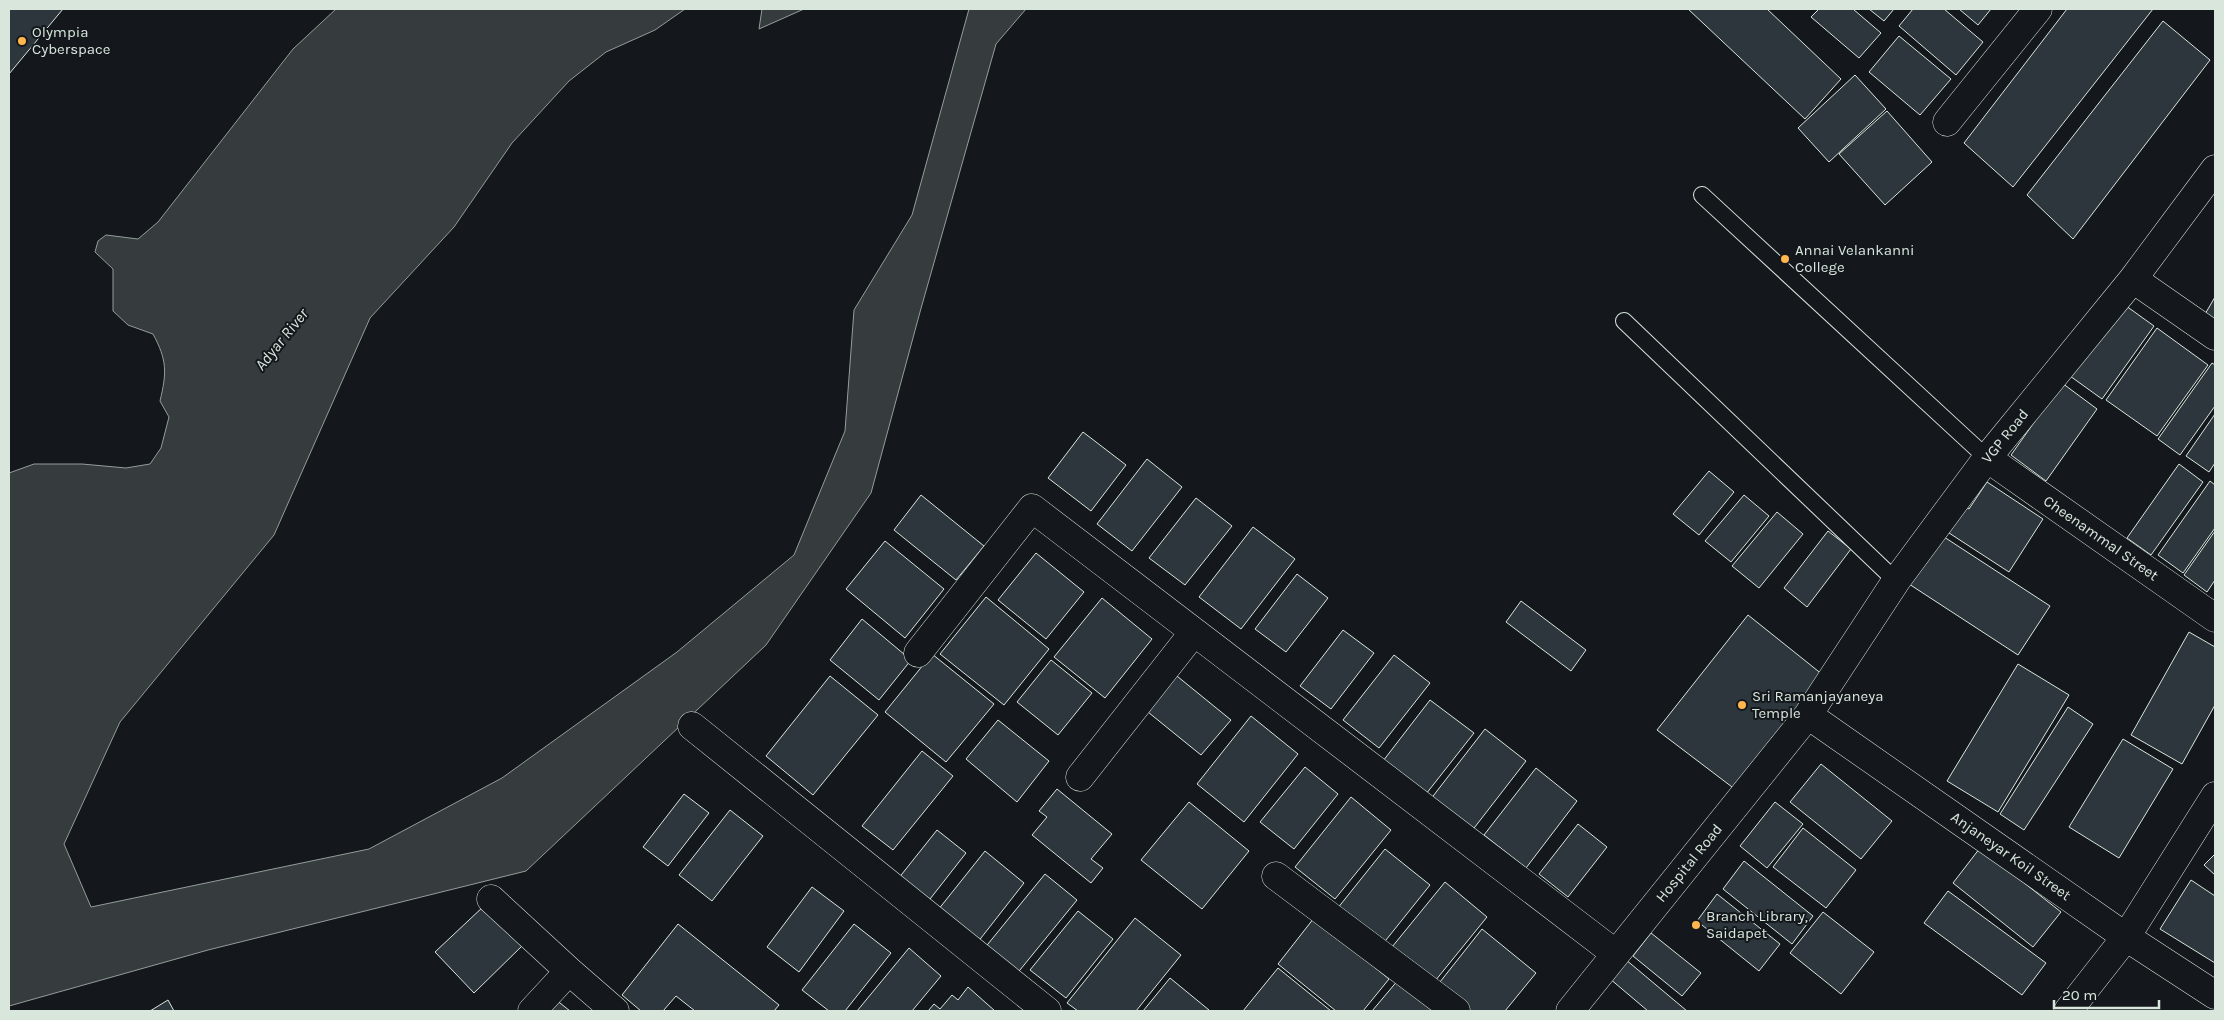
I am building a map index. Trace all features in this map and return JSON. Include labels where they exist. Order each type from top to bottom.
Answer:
[{"type":"street","points":[[1947,122],[2038,9]]},
{"type":"street","name":"VGP Road","points":[[1808,715],[1896,582],[1987,458],[2133,279],[2215,169]]},
{"type":"street","points":[[2133,279],[2215,336]]},
{"type":"street","name":"Cheenammal Street","points":[[1987,458],[2215,618]]},
{"type":"street","points":[[918,653],[1032,508],[1616,954]]},
{"type":"street","points":[[1080,777],[1194,632]]},
{"type":"street","name":"Anjaneyar Koil Street","points":[[1808,715],[2126,937],[2215,995]]},
{"type":"street","name":"Hospital Road","points":[[1570,1011],[1808,715]]},
{"type":"street","points":[[692,726],[1046,1011]]},
{"type":"street","points":[[2068,1011],[2126,937],[2215,796]]},
{"type":"street","points":[[1276,876],[1456,1011]]},
{"type":"street","points":[[491,899],[615,1011]]},
{"type":"street","points":[[532,1011],[569,971]]},
{"type":"lane","points":[[1702,195],[1987,458]]},
{"type":"lane","points":[[1624,321],[1896,582]]},
{"type":"water","name":"Adyar River","points":[[336,9],[685,9],[655,30],[606,52],[569,81],[512,143],[454,227],[370,318],[274,535],[120,722],[64,844],[91,907],[369,849],[502,778],[677,652],[794,555],[845,431],[854,310],[912,215],[969,9],[1026,9],[996,44],[871,493],[766,645],[526,871],[208,950],[9,1006],[9,473],[34,464],[82,464],[126,468],[150,464],[161,448],[169,417],[160,401],[165,374],[163,359],[153,334],[128,325],[113,311],[113,269],[95,252],[98,241],[106,235],[138,239],[158,222],[293,49]]},
{"type":"water","points":[[762,9],[804,9],[759,29]]},
{"type":"building","name":"Olympia Cyberspace","points":[[9,9],[63,9],[9,74]]},
{"type":"building","points":[[1688,9],[1767,9],[1841,79],[1805,119]]},
{"type":"building","points":[[1819,9],[1853,9],[1881,33],[1859,58],[1811,17]]},
{"type":"building","points":[[1869,9],[1894,9],[1884,21]]},
{"type":"building","points":[[1913,9],[1944,9],[1983,42],[1956,75],[1899,26]]},
{"type":"building","points":[[1959,9],[1991,9],[1978,25]]},
{"type":"building","points":[[2067,9],[2153,9],[2013,187],[1964,143]]},
{"type":"building","points":[[2163,21],[2210,60],[2073,239],[2027,195]]},
{"type":"building","points":[[1899,36],[1951,79],[1920,115],[1869,72]]},
{"type":"building","points":[[1855,75],[1886,109],[1829,162],[1798,128]]},
{"type":"building","points":[[1887,111],[1932,162],[1885,205],[1839,154]]},
{"type":"building","points":[[2215,297],[2215,330],[2201,321]]},
{"type":"building","points":[[2122,303],[2154,326],[2102,399],[2070,376]]},
{"type":"building","points":[[2157,328],[2208,365],[2157,436],[2106,400]]},
{"type":"building","points":[[2212,363],[2215,365],[2215,406],[2180,455],[2158,439]]},
{"type":"building","points":[[2062,383],[2097,409],[2046,481],[2011,455]]},
{"type":"building","points":[[2215,414],[2215,463],[2209,472],[2186,456]]},
{"type":"building","points":[[1083,432],[1126,465],[1091,511],[1048,478]]},
{"type":"building","points":[[1147,459],[1182,487],[1132,551],[1097,524]]},
{"type":"building","points":[[2179,464],[2203,482],[2151,555],[2127,538]]},
{"type":"building","points":[[1709,471],[1734,492],[1699,535],[1673,514]]},
{"type":"building","points":[[2210,481],[2215,485],[2215,528],[2183,573],[2158,555]]},
{"type":"building","points":[[1987,482],[2043,519],[2009,572],[1946,531],[1962,505],[1969,509]]},
{"type":"building","points":[[921,495],[984,546],[956,580],[894,530]]},
{"type":"building","points":[[1744,495],[1769,516],[1731,562],[1705,541]]},
{"type":"building","points":[[1196,498],[1232,526],[1185,585],[1149,558]]},
{"type":"building","points":[[1777,512],[1803,534],[1759,588],[1732,566]]},
{"type":"building","points":[[1253,527],[1295,559],[1241,629],[1199,597]]},
{"type":"building","points":[[1828,531],[1851,549],[1807,607],[1784,588]]},
{"type":"building","points":[[2215,531],[2215,580],[2207,592],[2184,575]]},
{"type":"building","points":[[1941,535],[2050,606],[2018,655],[1909,584]]},
{"type":"building","points":[[885,541],[944,589],[905,638],[846,589]]},
{"type":"building","points":[[1036,553],[1084,592],[1046,639],[998,600]]},
{"type":"building","points":[[1297,574],[1328,598],[1286,652],[1255,629]]},
{"type":"building","points":[[986,597],[1049,649],[1004,705],[940,654]]},
{"type":"building","points":[[1102,598],[1152,639],[1105,698],[1054,657]]},
{"type":"building","points":[[1521,601],[1586,650],[1571,671],[1506,622]]},
{"type":"building","name":"Sri Ramanjayaneya Temple","points":[[1748,615],[1828,679],[1736,790],[1657,730]]},
{"type":"building","points":[[862,619],[911,660],[879,700],[830,660]]},
{"type":"building","points":[[1343,630],[1374,653],[1331,709],[1300,686]]},
{"type":"building","points":[[2189,632],[2215,647],[2215,705],[2182,764],[2131,735]]},
{"type":"building","points":[[932,654],[994,704],[946,762],[885,712]]},
{"type":"building","points":[[1394,655],[1430,683],[1379,748],[1343,720]]},
{"type":"building","points":[[1051,660],[1092,693],[1058,735],[1017,702]]},
{"type":"building","points":[[2018,664],[2069,695],[1998,812],[1947,781]]},
{"type":"building","points":[[1172,672],[1231,720],[1201,755],[1143,708]]},
{"type":"building","points":[[830,676],[878,715],[813,795],[766,756]]},
{"type":"building","points":[[1430,700],[1474,733],[1426,794],[1383,761]]},
{"type":"building","points":[[2068,707],[2093,724],[2024,830],[2000,814]]},
{"type":"building","points":[[1251,716],[1298,754],[1244,822],[1197,784]]},
{"type":"building","points":[[998,720],[1049,761],[1017,802],[966,759]]},
{"type":"building","points":[[1485,729],[1526,761],[1471,832],[1430,800]]},
{"type":"building","points":[[2123,739],[2173,769],[2119,858],[2069,827]]},
{"type":"building","points":[[922,751],[953,776],[893,850],[862,826]]},
{"type":"building","points":[[1821,764],[1892,821],[1861,859],[1790,802]]},
{"type":"building","points":[[1305,767],[1338,794],[1294,849],[1260,822]]},
{"type":"building","points":[[1536,768],[1577,801],[1526,868],[1484,835]]},
{"type":"building","points":[[1057,789],[1112,834],[1091,859],[1103,868],[1091,883],[1032,835],[1047,817],[1039,811]]},
{"type":"building","points":[[684,794],[709,813],[668,866],[643,847]]},
{"type":"building","points":[[1351,797],[1391,830],[1335,899],[1295,867]]},
{"type":"building","points":[[1189,802],[1249,851],[1202,909],[1141,860]]},
{"type":"building","points":[[1775,802],[1803,824],[1767,868],[1740,846]]},
{"type":"building","points":[[730,810],[763,836],[712,901],[679,875]]},
{"type":"building","points":[[1578,824],[1607,847],[1568,897],[1539,874]]},
{"type":"building","points":[[1803,828],[1856,870],[1826,908],[1773,867]]},
{"type":"building","points":[[937,830],[966,853],[923,908],[894,884]]},
{"type":"building","points":[[1980,848],[2061,912],[2033,947],[1953,883]]},
{"type":"building","points":[[1385,849],[1430,885],[1382,945],[1337,909]]},
{"type":"building","points":[[985,851],[1024,883],[974,947],[934,915]]},
{"type":"building","points":[[2215,854],[2215,875],[2204,865]]},
{"type":"building","points":[[1744,861],[1813,916],[1792,944],[1723,889]]},
{"type":"building","points":[[1045,874],[1077,900],[1011,981],[979,955]]},
{"type":"building","points":[[2191,880],[2215,896],[2215,963],[2160,929]]},
{"type":"building","points":[[1445,882],[1487,917],[1435,981],[1392,947]]},
{"type":"building","points":[[812,887],[844,911],[799,972],[767,947]]},
{"type":"building","points":[[1948,891],[2046,963],[2022,995],[1924,923]]},
{"type":"building","points":[[1717,894],[1780,944],[1759,971],[1697,921]]},
{"type":"building","points":[[485,905],[523,945],[474,993],[435,952]]},
{"type":"building","points":[[1078,911],[1113,939],[1066,998],[1030,970]]},
{"type":"building","points":[[1823,912],[1874,952],[1841,994],[1790,953]]},
{"type":"building","points":[[1135,918],[1181,955],[1136,1011],[1078,1011],[1067,1003]]},
{"type":"building","points":[[1314,918],[1389,979],[1363,1011],[1336,1011],[1278,964]]},
{"type":"building","points":[[678,924],[779,1005],[774,1011],[695,1011],[676,996],[663,1011],[641,1011],[622,995]]},
{"type":"building","points":[[854,924],[891,953],[845,1011],[829,1011],[802,990]]},
{"type":"building","points":[[1482,929],[1536,973],[1505,1011],[1466,1011],[1436,987]]},
{"type":"building","points":[[1651,933],[1701,973],[1682,996],[1633,956]]},
{"type":"building","points":[[909,948],[941,976],[912,1011],[857,1011]]},
{"type":"building","points":[[1625,959],[1687,1011],[1648,1011],[1609,978]]},
{"type":"building","points":[[1278,968],[1331,1011],[1243,1011]]},
{"type":"building","points":[[1170,978],[1209,1010],[1143,1011]]},
{"type":"building","points":[[1399,979],[1439,1011],[1372,1011]]},
{"type":"building","points":[[968,987],[995,1011],[928,1011],[934,1004],[940,1009],[952,995],[958,1000]]},
{"type":"building","points":[[555,999],[570,1011],[545,1011]]},
{"type":"building","points":[[168,1000],[174,1011],[150,1011]]},
{"type":"place","name":"Olympia Cyberspace","points":[[22,41]]},
{"type":"place","name":"Annai Velankanni College","points":[[1785,259]]},
{"type":"place","name":"Sri Ramanjayaneya Temple","points":[[1742,705]]},
{"type":"place","name":"Branch Library, Saidapet","points":[[1696,925]]}]
